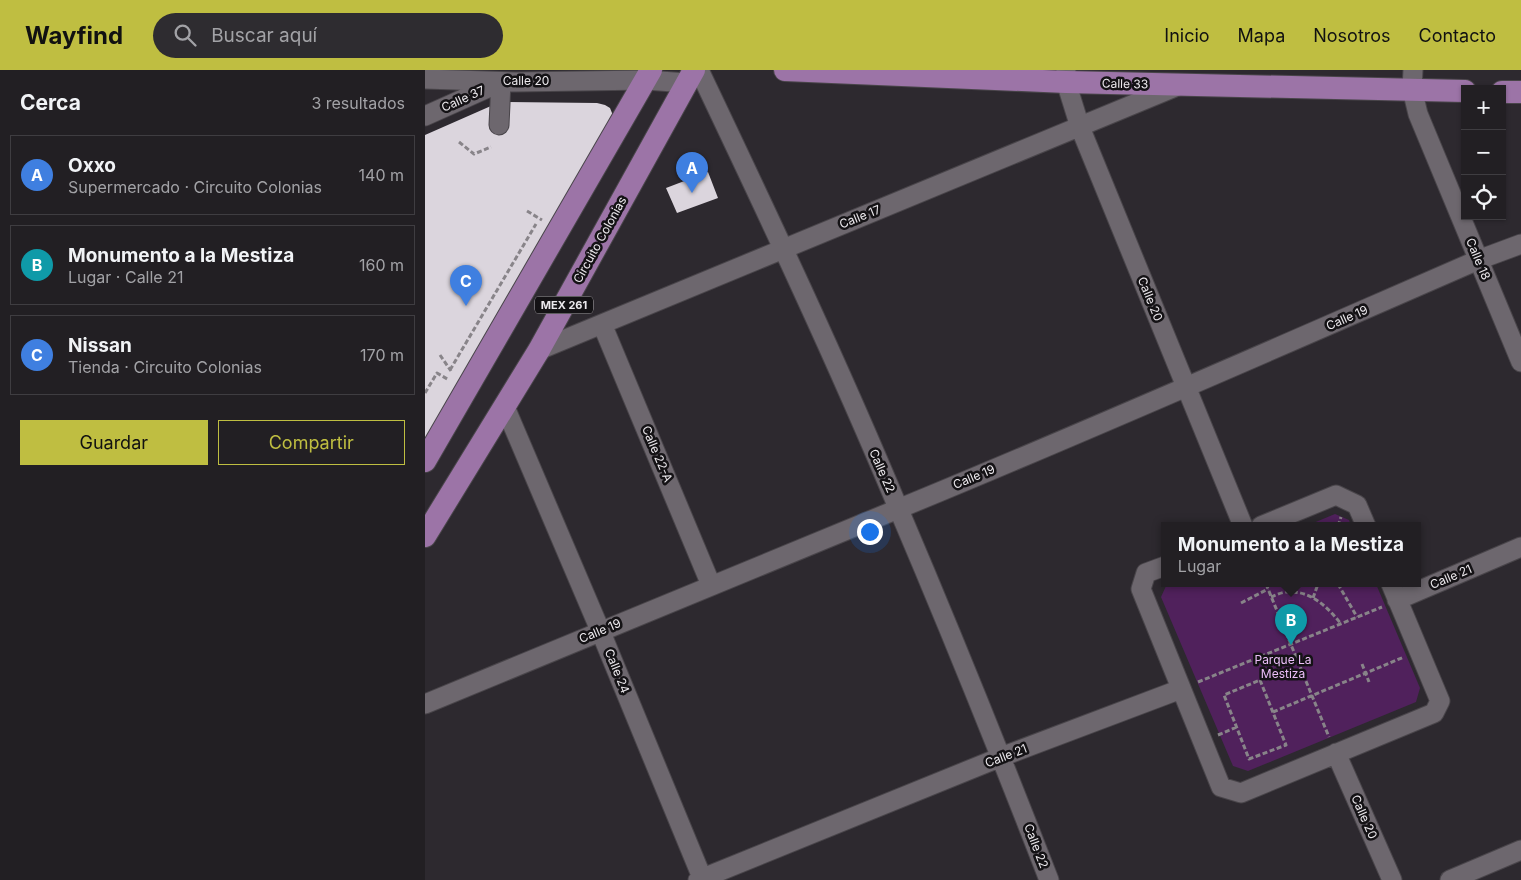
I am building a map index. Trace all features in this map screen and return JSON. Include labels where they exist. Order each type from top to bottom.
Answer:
[{"type":"main road","name":"Calle 33","points":[[785,70],[1066,76],[1182,85],[1412,80],[1461,90]]},
{"type":"main road","name":"Circuito Colonias","points":[[425,536],[539,350],[693,74]]},
{"type":"main road","name":"MEX 261","points":[[425,461],[649,75]]},
{"type":"main road","points":[[1506,92],[1521,92]]},
{"type":"street","name":"Calle 20","points":[[425,78],[501,82],[693,74]]},
{"type":"street","name":"Calle 22","points":[[693,74],[784,249],[899,509],[1049,880]]},
{"type":"street","name":"Calle 20","points":[[1066,76],[1080,127],[1241,522]]},
{"type":"street","name":"Calle 18","points":[[1412,80],[1417,114],[1521,362]]},
{"type":"street","name":"Calle 37","points":[[425,116],[501,82]]},
{"type":"street","points":[[499,125],[501,82]]},
{"type":"street","name":"Calle 17","points":[[539,350],[1182,85]]},
{"type":"street","name":"Calle 19","points":[[425,704],[600,630],[899,509],[1187,388],[1478,260],[1521,244]]},
{"type":"street","name":"Calle 22-A","points":[[602,324],[711,585]]},
{"type":"street","name":"Calle 24","points":[[505,407],[600,630],[701,879]]},
{"type":"street","points":[[1271,522],[1336,495],[1357,505],[1364,522]]},
{"type":"street","name":"Calle 21","points":[[1421,585],[1521,547]]},
{"type":"street","points":[[1161,567],[1146,573],[1141,589],[1188,686],[1221,787],[1241,793],[1434,713],[1440,700],[1392,596]]},
{"type":"street","name":"Calle 21","points":[[1392,596],[1416,587]]},
{"type":"street","name":"Calle 21","points":[[701,879],[1001,758],[1188,686]]},
{"type":"street","name":"Calle 20","points":[[1336,753],[1392,880]]},
{"type":"street","points":[[1450,880],[1521,850]]},
{"type":"path","points":[[459,142],[474,154],[491,147]]},
{"type":"path","points":[[527,212],[537,217]]},
{"type":"path","points":[[450,370],[535,225]]},
{"type":"path","points":[[425,393],[437,373],[455,380],[440,355]]},
{"type":"path","points":[[1339,522],[1342,515]]},
{"type":"path","points":[[1313,598],[1317,587]]},
{"type":"path","points":[[1340,587],[1357,617]]},
{"type":"path","points":[[1241,603],[1268,589],[1336,753]]},
{"type":"path","points":[[1271,597],[1286,592],[1313,598],[1333,613],[1341,624]]},
{"type":"path","points":[[1188,686],[1357,617],[1392,596]]},
{"type":"path","points":[[1273,712],[1408,655]]},
{"type":"path","points":[[1361,664],[1369,682]]},
{"type":"path","points":[[1260,680],[1273,712],[1286,745],[1249,759],[1223,694],[1260,680]]},
{"type":"path","points":[[1215,736],[1237,727]]},
{"type":"green space","points":[[1335,514],[1350,522],[1316,522]]},
{"type":"green space","name":"Parque La Mestiza","points":[[1166,587],[1377,587],[1420,688],[1416,702],[1248,771],[1233,766],[1161,597]]},
{"type":"building","points":[[500,102],[597,103],[610,108],[614,118],[425,446],[425,135]]},
{"type":"building","points":[[708,172],[718,198],[677,213],[666,188]]},
{"type":"place","name":"Oxxo","points":[[692,193]]},
{"type":"place","name":"Nissan","points":[[466,306]]},
{"type":"place","name":"Monumento a la Mestiza","points":[[1291,645]]}]
